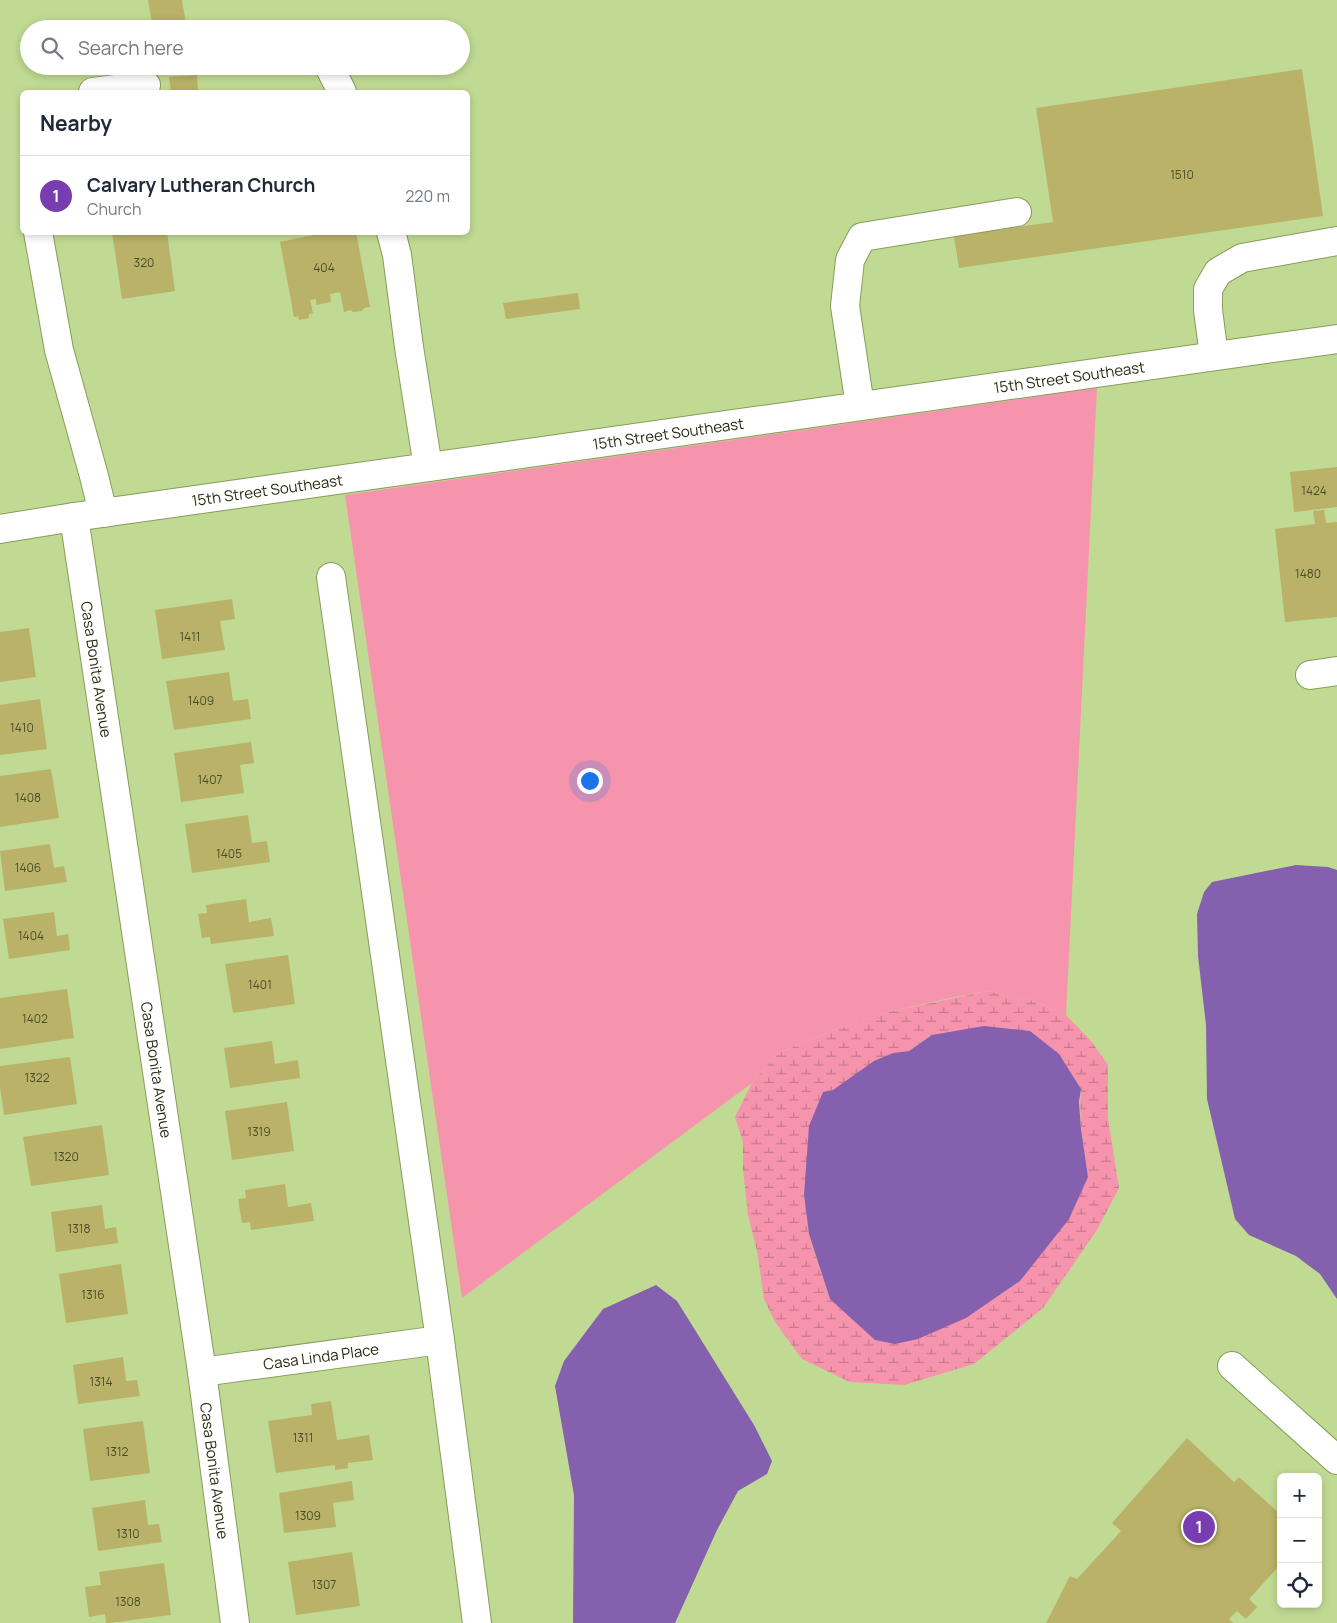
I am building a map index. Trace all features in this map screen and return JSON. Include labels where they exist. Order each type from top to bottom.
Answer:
[{"type":"street","points":[[334,75],[341,90]]},
{"type":"street","points":[[109,90],[146,85]]},
{"type":"street","points":[[860,406],[845,306],[850,260],[862,238],[1017,212]]},
{"type":"street","points":[[39,235],[59,350],[94,476],[102,513]]},
{"type":"street","points":[[392,235],[397,255],[428,467]]},
{"type":"street","points":[[1214,356],[1208,310],[1208,289],[1218,272],[1242,258],[1337,241]]},
{"type":"street","name":"15th Street Southeast","points":[[0,529],[1337,339]]},
{"type":"street","name":"Casa Bonita Avenue","points":[[74,517],[202,1372],[235,1623]]},
{"type":"street","points":[[331,577],[440,1340],[477,1623]]},
{"type":"street","points":[[1310,675],[1337,671]]},
{"type":"street","name":"Casa Linda Place","points":[[202,1372],[440,1340]]},
{"type":"street","points":[[1232,1366],[1337,1460]]},
{"type":"green space","points":[[1097,388],[1066,1015],[1033,1001],[987,991],[888,1012],[824,1034],[777,1054],[752,1083],[462,1298],[345,495]]},
{"type":"green space","points":[[987,991],[1033,1001],[1066,1015],[1091,1041],[1108,1065],[1108,1118],[1119,1188],[1097,1230],[1043,1308],[974,1364],[904,1385],[850,1382],[802,1359],[775,1322],[764,1299],[757,1251],[748,1215],[743,1169],[743,1142],[735,1117],[752,1083],[777,1054],[824,1034],[888,1012]],"holes":[[[932,1035],[1081,1090],[1081,1123],[1088,1177],[830,1299],[809,1234],[804,1195],[823,1092],[833,1090],[893,1053],[909,1051]]]},
{"type":"shaded area","points":[[1296,865],[1328,867],[1337,870],[1337,1299],[1320,1274],[1296,1256],[1249,1235],[1235,1219],[1207,1099],[1206,1025],[1198,956],[1197,914],[1204,892],[1212,882]]},
{"type":"shaded area","points":[[984,1026],[1030,1031],[1059,1054],[1081,1089],[1079,1102],[1081,1129],[1088,1177],[1069,1219],[1020,1281],[966,1318],[918,1339],[895,1344],[875,1340],[830,1299],[809,1234],[804,1195],[809,1126],[823,1092],[833,1090],[874,1061],[893,1053],[909,1051],[932,1035]]},
{"type":"shaded area","points":[[656,1285],[677,1301],[754,1425],[772,1461],[767,1474],[738,1491],[717,1530],[675,1623],[573,1623],[574,1495],[555,1386],[564,1361],[603,1309]]},
{"type":"building","points":[[148,0],[182,0],[185,20],[151,20]]},
{"type":"building","points":[[1302,69],[1323,216],[959,268],[954,236],[1053,222],[1036,108]]},
{"type":"building","points":[[197,75],[198,90],[171,90],[169,77]]},
{"type":"building","points":[[112,235],[167,235],[175,291],[122,299]]},
{"type":"building","points":[[314,235],[357,235],[370,307],[364,308],[362,311],[353,312],[351,310],[344,312],[340,292],[330,294],[331,302],[316,305],[316,299],[310,300],[313,313],[309,314],[309,318],[299,320],[298,316],[294,317],[280,242]]},
{"type":"building","points":[[578,293],[580,309],[506,319],[503,303]]},
{"type":"building","points":[[1337,467],[1337,507],[1294,512],[1290,472]]},
{"type":"building","points":[[1324,510],[1326,523],[1337,522],[1337,617],[1285,622],[1275,529],[1315,524],[1313,511]]},
{"type":"building","points":[[232,599],[235,619],[220,621],[225,650],[162,659],[155,610]]},
{"type":"building","points":[[29,628],[36,677],[0,682],[0,632]]},
{"type":"building","points":[[229,672],[233,701],[248,699],[251,719],[174,730],[166,681]]},
{"type":"building","points":[[40,699],[47,749],[0,755],[0,705]]},
{"type":"building","points":[[251,742],[254,763],[240,765],[244,793],[181,802],[174,753]]},
{"type":"building","points":[[51,769],[59,818],[0,827],[0,776]]},
{"type":"building","points":[[248,815],[252,843],[267,841],[270,862],[192,873],[185,824]]},
{"type":"building","points":[[50,844],[54,868],[64,866],[67,882],[5,891],[0,851]]},
{"type":"building","points":[[246,899],[249,922],[271,918],[274,936],[211,944],[210,937],[202,938],[198,914],[207,913],[206,905]]},
{"type":"building","points":[[54,912],[57,936],[68,934],[70,950],[9,959],[3,919]]},
{"type":"building","points":[[288,955],[295,1004],[233,1013],[225,964]]},
{"type":"building","points":[[67,989],[74,1038],[0,1049],[0,998]]},
{"type":"building","points":[[272,1041],[275,1064],[298,1060],[300,1078],[230,1088],[224,1048]]},
{"type":"building","points":[[70,1057],[77,1104],[4,1115],[0,1087],[0,1066]]},
{"type":"building","points":[[287,1102],[294,1151],[232,1160],[225,1111]]},
{"type":"building","points":[[102,1125],[109,1175],[31,1186],[23,1137]]},
{"type":"building","points":[[285,1184],[288,1207],[311,1203],[314,1221],[251,1230],[250,1222],[242,1223],[238,1199],[246,1198],[245,1190]]},
{"type":"building","points":[[102,1205],[105,1229],[116,1227],[118,1243],[56,1252],[51,1212]]},
{"type":"building","points":[[121,1264],[128,1314],[66,1323],[59,1274]]},
{"type":"building","points":[[123,1357],[126,1381],[137,1380],[140,1396],[78,1404],[73,1365]]},
{"type":"building","points":[[331,1401],[337,1440],[369,1435],[373,1460],[348,1463],[348,1468],[335,1470],[335,1465],[276,1473],[268,1421],[312,1415],[311,1404]]},
{"type":"building","points":[[143,1421],[150,1473],[90,1481],[83,1429]]},
{"type":"building","points":[[1187,1438],[1234,1482],[1239,1477],[1277,1511],[1277,1568],[1249,1599],[1257,1607],[1246,1619],[1237,1611],[1229,1619],[1233,1623],[1046,1623],[1070,1576],[1077,1579],[1121,1531],[1112,1523]]},
{"type":"building","points":[[352,1481],[354,1500],[333,1503],[336,1527],[284,1533],[279,1493]]},
{"type":"building","points":[[145,1500],[148,1525],[159,1524],[162,1542],[98,1551],[92,1508]]},
{"type":"building","points":[[352,1552],[360,1606],[296,1615],[288,1562]]},
{"type":"building","points":[[164,1563],[171,1615],[109,1623],[106,1623],[105,1614],[89,1617],[85,1587],[101,1585],[99,1572]]},
{"type":"place","name":"Calvary Lutheran Church","points":[[1199,1527]]}]
